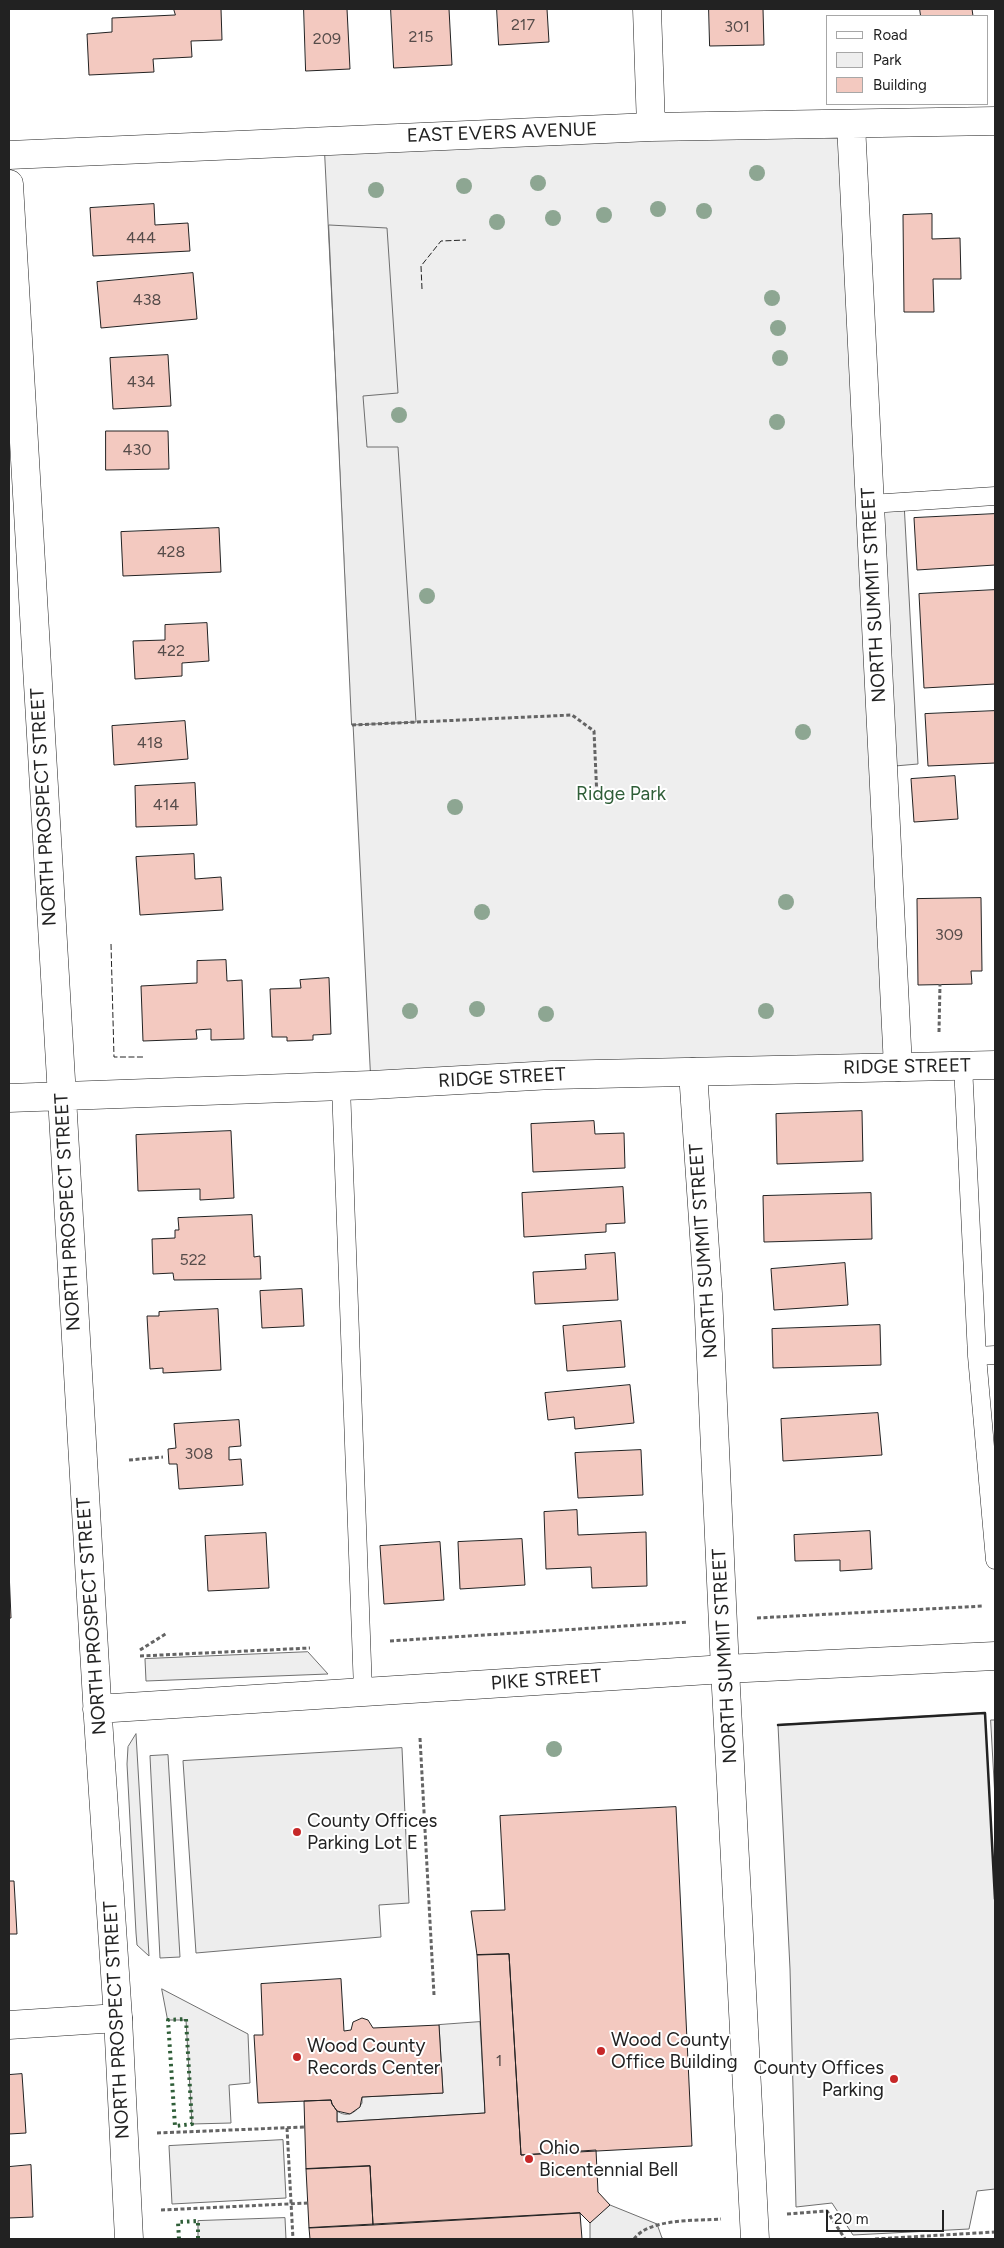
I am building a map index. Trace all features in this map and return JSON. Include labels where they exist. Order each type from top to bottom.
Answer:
[{"type":"street","points":[[647,9],[651,127]]},
{"type":"street","name":"EAST EVERS AVENUE","points":[[9,155],[651,127],[995,121]]},
{"type":"street","name":"NORTH SUMMIT STREET","points":[[851,124],[898,1067]]},
{"type":"street","name":"NORTH PROSPECT STREET","points":[[9,184],[97,1709],[118,2018],[129,2239]]},
{"type":"street","name":"RIDGE STREET","points":[[9,1098],[340,1086],[552,1075],[995,1065]]},
{"type":"street","name":"NORTH SUMMIT STREET","points":[[693,1072],[708,1294],[725,1668],[755,2239]]},
{"type":"street","name":"PIKE STREET","points":[[97,1709],[725,1668],[995,1656]]},
{"type":"street","points":[[9,2025],[118,2018]]},
{"type":"lane","points":[[870,504],[995,496]]},
{"type":"lane","points":[[963,1066],[977,1356],[995,1560]]},
{"type":"lane","points":[[340,1086],[364,1691]]},
{"type":"lane","points":[[977,1356],[995,1355]]},
{"type":"path","points":[[352,725],[572,714],[594,731],[597,798]]},
{"type":"path","points":[[939,1036],[940,984]]},
{"type":"path","points":[[129,1460],[163,1457]]},
{"type":"path","points":[[752,1618],[984,1606]]},
{"type":"path","points":[[387,1641],[690,1622]]},
{"type":"path","points":[[140,1650],[167,1633]]},
{"type":"path","points":[[140,1656],[310,1648]]},
{"type":"path","points":[[420,1738],[434,1995]]},
{"type":"path","points":[[124,2134],[305,2127]]},
{"type":"path","points":[[287,2128],[293,2239]]},
{"type":"path","points":[[128,2212],[308,2203]]},
{"type":"path","points":[[784,2214],[827,2211],[845,2239]]},
{"type":"path","points":[[634,2239],[637,2235],[657,2224],[705,2220]]},
{"type":"path","points":[[875,2239],[995,2232]]},
{"type":"green space","name":"Ridge Park","points":[[851,124],[898,1067],[371,1085],[324,141]]},
{"type":"green space","points":[[308,1652],[328,1674],[146,1681],[145,1659]]},
{"type":"green space","points":[[136,1734],[149,1956],[137,1945],[136,1933],[127,1764],[128,1747]]},
{"type":"green space","points":[[168,1755],[180,1957],[160,1958],[150,1756]]},
{"type":"green space","points":[[162,1989],[248,2034],[250,2083],[229,2085],[231,2123],[192,2124],[186,2020],[168,2020]]},
{"type":"green space","points":[[480,2022],[485,2113],[337,2122],[337,2111],[344,2114],[354,2112],[362,2103],[362,2097],[443,2093],[439,2025]]},
{"type":"green space","points":[[283,2140],[286,2198],[172,2204],[169,2146]]},
{"type":"green space","points":[[285,2218],[286,2239],[198,2239],[198,2221]]},
{"type":"shaded area","points":[[329,225],[387,228],[398,393],[363,396],[367,447],[398,447],[416,722],[352,725]]},
{"type":"shaded area","points":[[904,502],[918,764],[883,767],[870,504]]},
{"type":"shaded area","name":"County Offices Parking","points":[[985,1713],[995,1899],[995,2189],[977,2191],[969,2229],[853,2235],[832,2203],[796,2207],[790,1969],[778,1725]]},
{"type":"shaded area","points":[[991,1720],[995,1720],[995,1798]]},
{"type":"shaded area","name":"County Offices Parking Lot E","points":[[402,1748],[409,1903],[379,1905],[381,1937],[196,1953],[183,1761]]},
{"type":"shaded area","points":[[610,2205],[657,2224],[662,2238],[665,2239],[590,2239],[590,2223]]},
{"type":"building","points":[[174,9],[221,9],[222,40],[191,41],[192,57],[153,59],[154,72],[89,75],[87,34],[112,32],[112,18],[175,15]]},
{"type":"building","points":[[304,9],[347,9],[350,69],[306,71]]},
{"type":"building","points":[[391,9],[449,9],[452,65],[394,68]]},
{"type":"building","points":[[497,9],[547,9],[549,42],[499,45]]},
{"type":"building","points":[[709,9],[763,9],[764,45],[710,46]]},
{"type":"building","points":[[920,9],[972,9],[973,15],[921,15]]},
{"type":"building","points":[[154,204],[155,225],[188,223],[190,251],[93,256],[90,208]]},
{"type":"building","points":[[932,214],[932,239],[960,238],[961,279],[933,279],[934,312],[904,312],[903,215]]},
{"type":"building","points":[[193,273],[197,319],[101,328],[97,282]]},
{"type":"building","points":[[168,355],[171,406],[113,409],[110,358]]},
{"type":"building","points":[[106,431],[168,431],[169,469],[106,470]]},
{"type":"building","points":[[995,514],[995,565],[917,570],[914,518]]},
{"type":"building","points":[[219,528],[221,572],[123,576],[121,532]]},
{"type":"building","points":[[995,590],[995,684],[924,688],[919,594]]},
{"type":"building","points":[[207,623],[209,661],[182,663],[182,676],[135,679],[133,641],[165,640],[165,625]]},
{"type":"building","points":[[995,711],[995,763],[928,766],[925,714]]},
{"type":"building","points":[[185,721],[188,759],[114,765],[112,726]]},
{"type":"building","points":[[955,776],[958,819],[914,822],[911,779]]},
{"type":"building","points":[[195,783],[197,825],[136,827],[135,786]]},
{"type":"building","points":[[194,854],[195,879],[221,877],[223,910],[140,915],[136,857]]},
{"type":"building","points":[[981,898],[982,971],[971,971],[972,984],[918,985],[917,899]]},
{"type":"building","points":[[226,960],[227,981],[242,980],[244,1039],[211,1040],[211,1029],[196,1030],[197,1039],[143,1041],[141,986],[197,983],[197,961]]},
{"type":"building","points":[[329,978],[331,1034],[313,1035],[313,1040],[287,1041],[287,1037],[272,1037],[270,989],[301,988],[300,980]]},
{"type":"building","points":[[862,1111],[863,1161],[777,1164],[776,1114]]},
{"type":"building","points":[[594,1121],[595,1134],[624,1133],[625,1168],[533,1172],[531,1124]]},
{"type":"building","points":[[231,1131],[234,1198],[200,1200],[200,1189],[138,1191],[136,1135]]},
{"type":"building","points":[[623,1187],[625,1223],[606,1224],[606,1232],[524,1237],[522,1193]]},
{"type":"building","points":[[871,1193],[872,1239],[764,1242],[763,1196]]},
{"type":"building","points":[[252,1215],[254,1257],[260,1256],[261,1279],[174,1280],[173,1273],[153,1274],[152,1239],[175,1238],[175,1230],[179,1230],[178,1218]]},
{"type":"building","points":[[615,1253],[618,1300],[535,1304],[533,1272],[586,1269],[585,1255]]},
{"type":"building","points":[[845,1263],[848,1305],[774,1310],[771,1269]]},
{"type":"building","points":[[302,1289],[304,1326],[262,1328],[260,1291]]},
{"type":"building","points":[[218,1309],[221,1370],[163,1373],[163,1368],[150,1369],[147,1316],[159,1316],[159,1312]]},
{"type":"building","points":[[621,1321],[625,1367],[567,1371],[563,1326]]},
{"type":"building","points":[[880,1325],[881,1365],[773,1368],[772,1329]]},
{"type":"building","points":[[630,1385],[634,1423],[575,1429],[574,1417],[548,1420],[545,1393]]},
{"type":"building","points":[[878,1413],[882,1455],[783,1461],[781,1419]]},
{"type":"building","points":[[239,1420],[241,1446],[229,1447],[229,1460],[241,1459],[243,1485],[179,1489],[177,1464],[169,1464],[168,1449],[176,1448],[174,1424]]},
{"type":"building","points":[[641,1450],[643,1495],[578,1498],[575,1453]]},
{"type":"building","points":[[577,1510],[578,1535],[646,1532],[647,1586],[592,1588],[591,1567],[546,1569],[544,1512]]},
{"type":"building","points":[[870,1531],[872,1569],[840,1571],[840,1560],[795,1561],[794,1535]]},
{"type":"building","points":[[266,1533],[269,1588],[208,1591],[205,1536]]},
{"type":"building","points":[[522,1539],[525,1585],[460,1589],[458,1542]]},
{"type":"building","points":[[440,1542],[444,1600],[384,1604],[380,1546]]},
{"type":"building","points":[[9,1570],[11,1618],[9,1618]]},
{"type":"building","name":"Wood County Office Building","points":[[676,1807],[692,2146],[521,2155],[509,1954],[477,1955],[471,1911],[505,1910],[500,1816]]},
{"type":"building","points":[[9,1881],[14,1881],[17,1934],[9,1934]]},
{"type":"building","points":[[509,1954],[521,2155],[596,2150],[598,2192],[610,2205],[590,2223],[580,2213],[373,2225],[370,2166],[306,2169],[304,2101],[331,2100],[337,2111],[337,2122],[485,2113],[477,1955]]},
{"type":"building","points":[[341,1979],[344,2031],[351,2030],[353,2022],[362,2018],[368,2020],[373,2028],[439,2025],[443,2093],[362,2097],[360,2107],[350,2114],[337,2111],[331,2100],[258,2103],[254,2035],[263,2035],[261,1984]]},
{"type":"building","points":[[22,2074],[26,2133],[9,2134],[9,2075]]},
{"type":"building","points":[[31,2165],[33,2217],[9,2218],[9,2167]]},
{"type":"building","points":[[370,2166],[373,2225],[309,2228],[306,2169]]},
{"type":"building","points":[[580,2213],[582,2239],[310,2239],[309,2228]]},
{"type":"hedge","points":[[186,2019],[192,2124],[175,2126],[168,2020],[186,2019]]},
{"type":"hedge","points":[[179,2239],[178,2222],[198,2221],[198,2239]]},
{"type":"fence","points":[[422,289],[421,266],[441,241],[466,240]]},
{"type":"fence","points":[[111,944],[114,1057],[145,1057]]},
{"type":"wall","points":[[778,1725],[985,1713],[995,1899]]},
{"type":"place","name":"County Offices Parking Lot E","points":[[297,1832]]},
{"type":"place","name":"Wood County Office Building","points":[[601,2051]]},
{"type":"place","name":"Wood County Records Center","points":[[297,2057]]},
{"type":"place","name":"County Offices Parking","points":[[894,2079]]},
{"type":"place","name":"Ohio Bicentennial Bell","points":[[529,2159]]}]
